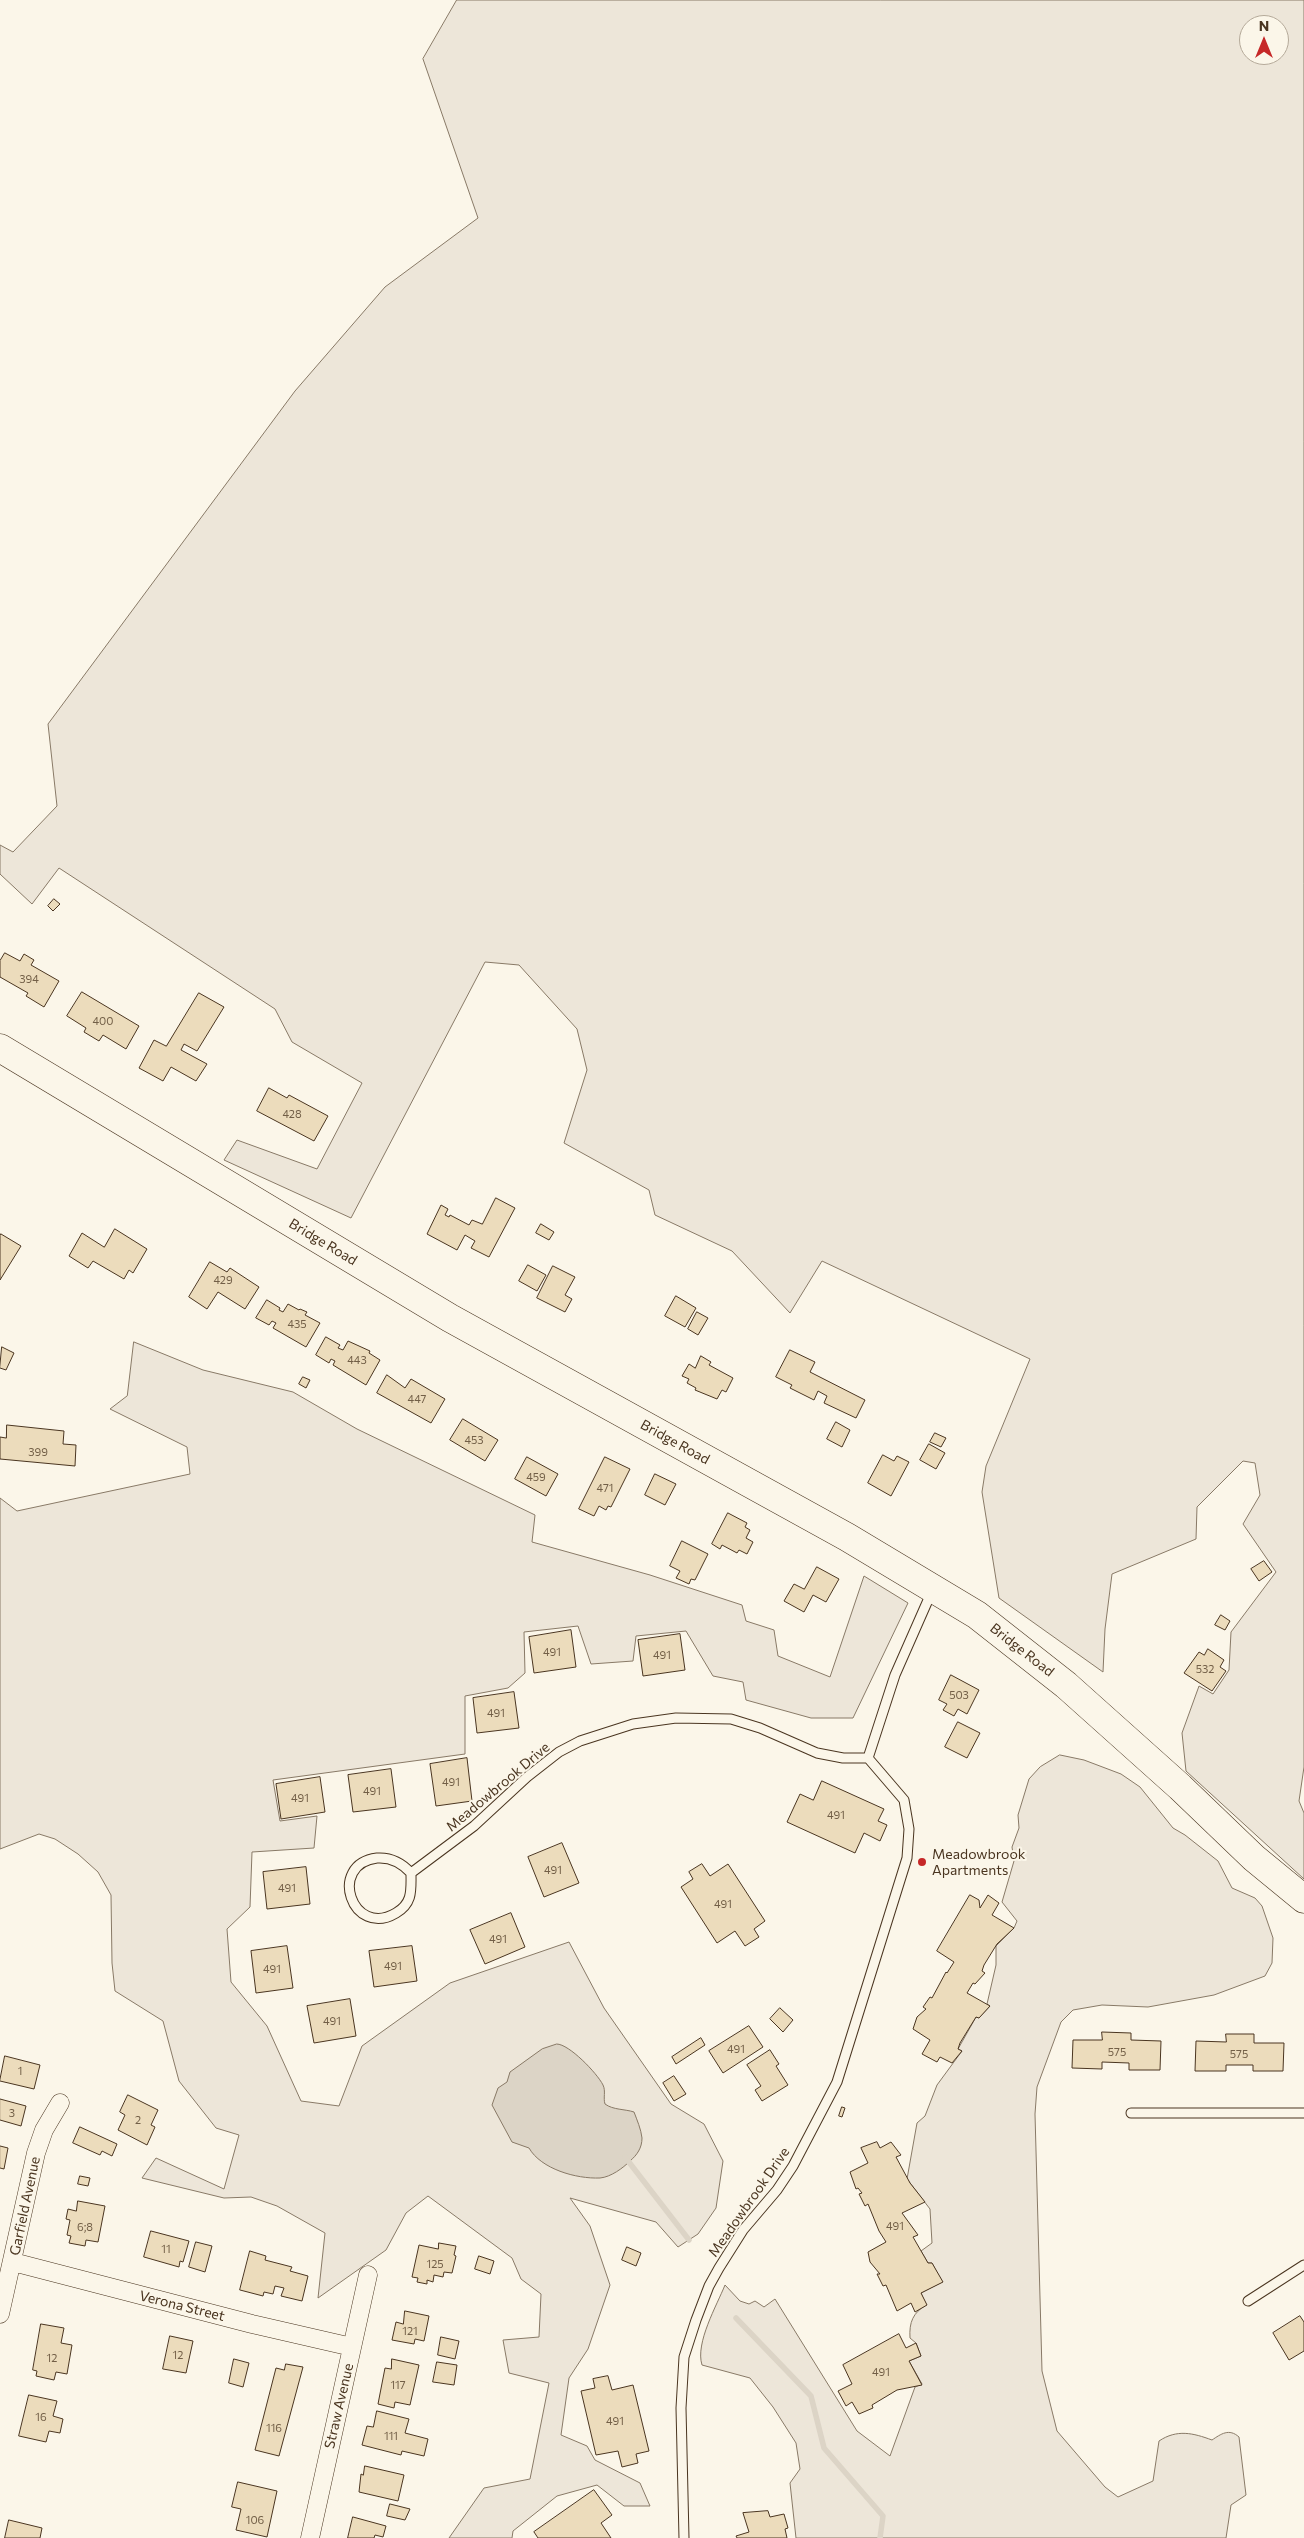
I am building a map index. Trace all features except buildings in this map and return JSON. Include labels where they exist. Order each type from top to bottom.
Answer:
[{"type":"main road","name":"Bridge Road","points":[[0,1048],[450,1318],[839,1532],[933,1588],[992,1627],[1066,1685],[1180,1786],[1254,1858],[1304,1899]]},
{"type":"street","name":"Garfield Avenue","points":[[0,2314],[36,2153],[44,2130],[60,2102]]},
{"type":"street","name":"Verona Street","points":[[13,2262],[252,2324],[352,2347]]},
{"type":"street","name":"Straw Avenue","points":[[310,2538],[368,2275]]},
{"type":"lane","points":[[868,1758],[895,1675],[933,1588]]},
{"type":"lane","name":"Meadowbrook Drive","points":[[411,1873],[474,1826],[559,1752],[580,1741],[633,1724],[676,1718],[731,1719],[760,1728],[817,1753],[843,1758],[868,1758],[904,1800],[909,1829],[907,1858],[837,2082],[793,2166],[777,2190],[743,2230],[719,2268],[709,2286],[684,2357],[681,2399],[684,2538]]},
{"type":"lane","points":[[384,1857],[398,1862],[411,1873],[410,1898],[406,1905],[394,1914],[377,1919],[372,1918],[365,1916],[354,1906],[350,1891],[350,1877],[353,1870],[361,1863],[384,1857]]},
{"type":"lane","points":[[1131,2113],[1304,2113]]},
{"type":"lane","points":[[1248,2302],[1304,2266]]},
{"type":"shaded area","points":[[457,0],[1304,0],[1304,1767],[1299,1801],[1304,1813],[1304,1879],[1186,1771],[1182,1733],[1199,1686],[1213,1694],[1229,1670],[1231,1632],[1276,1572],[1243,1524],[1260,1495],[1255,1463],[1243,1461],[1197,1507],[1196,1539],[1112,1574],[1105,1629],[1103,1672],[999,1598],[982,1492],[986,1466],[1030,1359],[822,1261],[790,1313],[732,1251],[655,1215],[649,1190],[564,1143],[587,1070],[577,1029],[519,965],[485,962],[351,1218],[224,1160],[237,1140],[317,1169],[362,1083],[292,1042],[275,1009],[59,868],[32,904],[0,874],[0,845],[13,852],[57,806],[48,724],[295,391],[385,287],[478,218],[423,59]]},
{"type":"shaded area","points":[[134,1342],[203,1370],[293,1392],[357,1429],[535,1515],[532,1542],[650,1575],[742,1605],[746,1621],[774,1630],[778,1656],[830,1677],[864,1576],[908,1603],[853,1718],[811,1718],[746,1700],[743,1682],[713,1676],[686,1631],[636,1636],[633,1661],[591,1664],[578,1626],[524,1632],[525,1673],[508,1688],[465,1696],[465,1754],[273,1780],[280,1821],[317,1816],[314,1848],[252,1852],[250,1907],[227,1929],[231,1982],[267,2026],[301,2101],[339,2106],[362,2046],[450,1983],[569,1942],[604,2008],[671,2104],[704,2124],[723,2161],[716,2208],[698,2234],[678,2247],[656,2222],[570,2198],[590,2226],[610,2285],[588,2349],[569,2378],[561,2435],[587,2446],[595,2460],[640,2483],[650,2506],[624,2506],[597,2485],[557,2496],[513,2531],[512,2538],[449,2538],[484,2488],[530,2479],[549,2383],[509,2373],[503,2340],[539,2337],[541,2294],[521,2279],[512,2258],[428,2196],[406,2213],[386,2250],[318,2298],[325,2233],[277,2206],[251,2197],[224,2198],[142,2178],[156,2158],[224,2189],[239,2135],[216,2128],[179,2081],[163,2021],[115,1991],[112,1963],[111,1895],[98,1872],[78,1854],[55,1839],[39,1834],[0,1849],[0,1498],[17,1511],[190,1474],[187,1447],[110,1409],[127,1396]]},
{"type":"shaded area","points":[[1060,1755],[1084,1760],[1121,1774],[1140,1787],[1173,1828],[1218,1861],[1232,1888],[1255,1898],[1262,1906],[1273,1938],[1272,1963],[1265,1976],[1214,1995],[1148,2007],[1102,2005],[1073,2010],[1061,2022],[1037,2087],[1035,2114],[1042,2371],[1057,2431],[1105,2487],[1118,2497],[1153,2481],[1159,2441],[1166,2437],[1185,2433],[1212,2440],[1228,2432],[1235,2434],[1239,2437],[1246,2495],[1231,2505],[1226,2538],[796,2538],[790,2483],[800,2469],[796,2443],[773,2407],[750,2378],[702,2365],[701,2356],[704,2335],[725,2285],[740,2301],[749,2304],[755,2301],[764,2307],[775,2299],[857,2431],[890,2456],[915,2387],[922,2384],[909,2361],[921,2356],[916,2343],[910,2338],[911,2323],[918,2311],[926,2305],[921,2293],[942,2282],[932,2263],[928,2263],[921,2251],[932,2243],[930,2209],[907,2179],[917,2123],[925,2116],[937,2085],[962,2051],[958,2049],[976,2017],[979,2018],[990,2006],[987,2004],[996,1965],[996,1946],[1014,1928],[1017,1921],[1002,1902],[1014,1861],[1012,1847],[1019,1828],[1018,1815],[1029,1779],[1040,1767]]},
{"type":"shaded area","points":[[557,2044],[562,2045],[575,2054],[600,2080],[604,2087],[605,2104],[634,2112],[641,2135],[642,2142],[640,2148],[627,2164],[608,2176],[600,2178],[580,2177],[550,2167],[542,2162],[529,2148],[512,2142],[492,2105],[498,2088],[507,2082],[510,2072],[542,2049]]},
{"type":"waterway","points":[[625,2157],[689,2240]]},
{"type":"waterway","points":[[736,2318],[811,2396],[824,2448],[883,2516],[880,2538]]},
{"type":"place","name":"Meadowbrook Apartments","points":[[922,1862]]}]
